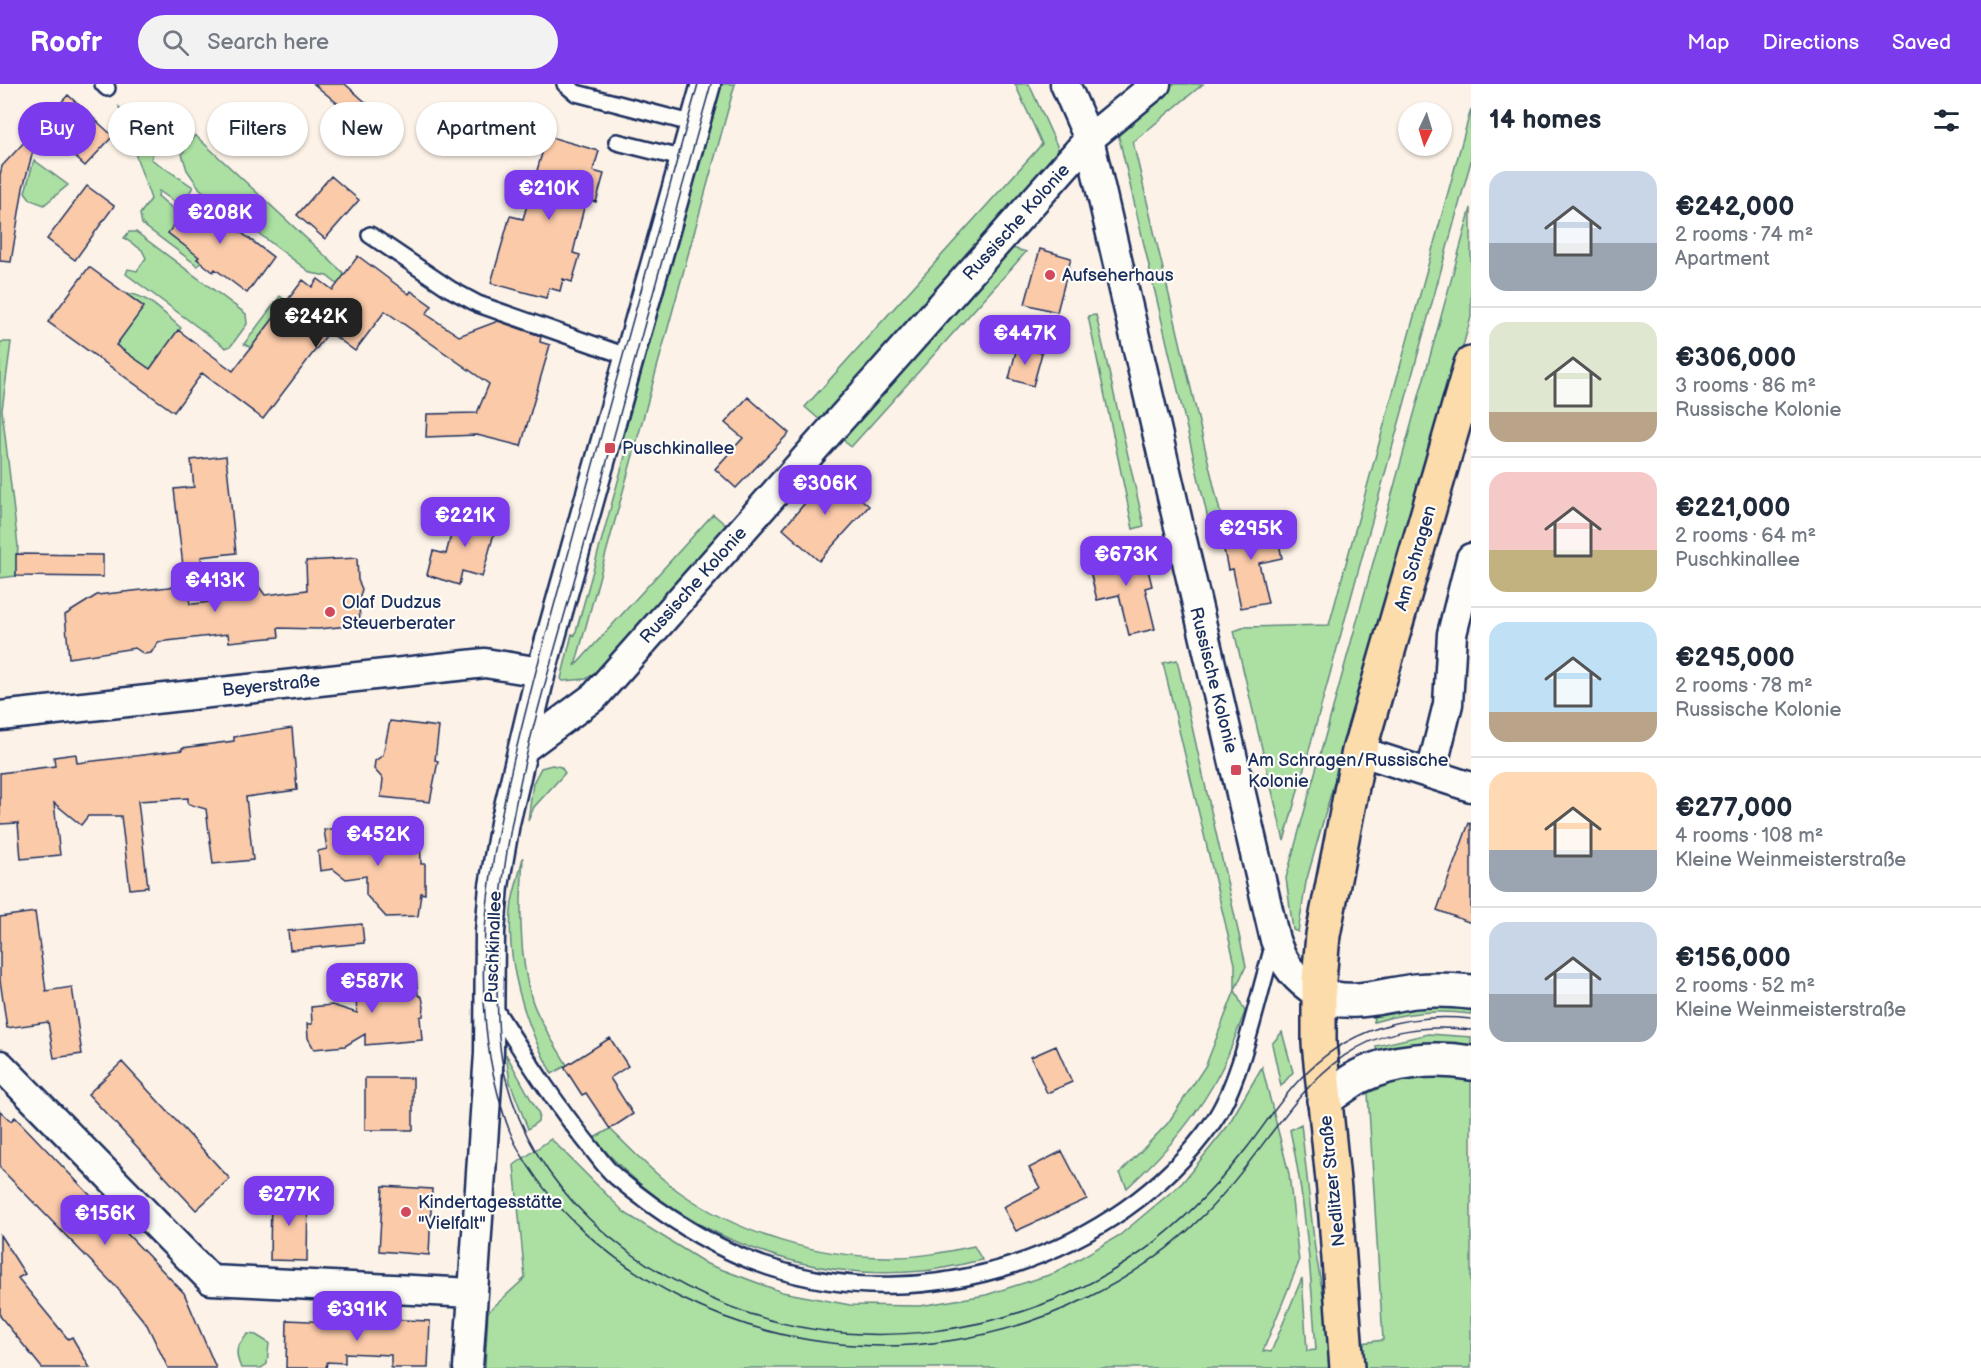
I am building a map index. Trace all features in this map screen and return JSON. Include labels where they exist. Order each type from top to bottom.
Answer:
[{"type":"main road","name":"Am Schragen","points":[[1318,994],[1326,912],[1359,751],[1471,364]]},
{"type":"main road","name":"Nedlitzer Straße","points":[[1318,994],[1318,1043],[1335,1201],[1347,1368]]},
{"type":"street","name":"Puschkinallee","points":[[468,1368],[491,1004],[490,932],[494,886],[542,672],[706,84]]},
{"type":"street","name":"Russische Kolonie","points":[[1065,84],[1089,139],[1275,940],[1288,970],[1301,983],[1318,994]]},
{"type":"street","name":"Russische Kolonie","points":[[523,749],[595,696],[1089,139],[1156,84]]},
{"type":"street","points":[[1431,773],[1448,704],[1452,634],[1471,558]]},
{"type":"street","name":"Beyerstraße","points":[[0,716],[484,663],[542,672]]},
{"type":"street","points":[[1359,751],[1471,787]]},
{"type":"street","points":[[1318,994],[1336,1000],[1354,1002],[1416,991],[1471,992]]},
{"type":"street","points":[[1324,1100],[1360,1076],[1392,1066],[1433,1060],[1471,1063]]},
{"type":"street","points":[[0,1065],[211,1280],[473,1293]]},
{"type":"lane","points":[[565,84],[576,93],[695,124]]},
{"type":"lane","points":[[617,142],[685,159]]},
{"type":"lane","points":[[370,235],[450,289],[478,304],[629,357]]},
{"type":"lane","points":[[491,1004],[565,1116],[613,1175],[681,1227],[771,1268],[830,1282],[919,1284],[978,1276],[1032,1259],[1094,1229],[1144,1195],[1181,1161],[1214,1121],[1233,1082],[1275,940]]},
{"type":"green space","points":[[722,84],[735,84],[575,666],[713,514],[727,526],[597,672],[586,679],[563,681],[561,679],[572,634],[575,635],[627,449],[621,446]]},
{"type":"green space","points":[[1015,84],[1029,84],[1058,148],[1055,159],[821,421],[805,407],[1042,144]]},
{"type":"green space","points":[[1171,84],[1203,84],[1133,142],[1221,516],[1208,519],[1117,129]]},
{"type":"green space","points":[[1471,109],[1471,161],[1284,841],[1234,631],[1245,627],[1329,625]]},
{"type":"green space","points":[[195,135],[207,146],[207,156],[218,156],[379,306],[378,317],[327,276],[311,273],[200,189],[187,170],[183,156],[195,156]]},
{"type":"green space","points":[[136,156],[152,156],[151,159],[193,187],[181,206],[159,191],[158,196],[181,216],[199,257],[197,259],[201,262],[198,266],[142,224],[140,214],[151,199]]},
{"type":"green space","points":[[34,160],[68,185],[44,205],[31,200],[25,192]]},
{"type":"green space","points":[[1471,208],[1471,317],[1407,550],[1389,587],[1306,882],[1298,932],[1293,930],[1286,878]]},
{"type":"green space","points":[[129,232],[136,232],[246,314],[247,324],[231,346],[226,348],[126,274],[128,269],[137,271],[146,258],[142,250],[124,238]]},
{"type":"green space","points":[[1005,246],[1026,252],[851,447],[838,435]]},
{"type":"green space","points":[[127,294],[134,294],[149,301],[181,328],[150,369],[116,345],[143,307]]},
{"type":"green space","points":[[280,296],[312,319],[297,339],[272,321],[251,348],[244,344]]},
{"type":"green space","points":[[1096,315],[1144,526],[1133,529],[1088,316]]},
{"type":"green space","points":[[0,342],[11,342],[2,410],[18,546],[16,576],[0,578]]},
{"type":"green space","points":[[1177,660],[1246,966],[1235,990],[1235,964],[1163,663]]},
{"type":"green space","points":[[552,765],[561,767],[565,773],[534,807],[528,821],[533,783],[541,768]]},
{"type":"green space","points":[[523,857],[521,929],[527,983],[539,1016],[567,1065],[552,1074],[525,1013],[514,969],[510,924],[512,902]]},
{"type":"green space","points":[[1235,990],[1245,1012],[1220,1072],[1201,1104],[1179,1134],[1127,1188],[1120,1173],[1168,1123],[1206,1065]]},
{"type":"green space","points":[[1420,1005],[1471,1007],[1471,1014],[1422,1013],[1374,1022],[1373,1012]]},
{"type":"green space","points":[[1282,1032],[1293,1072],[1281,1086],[1272,1044]]},
{"type":"green space","points":[[1428,1034],[1471,1037],[1471,1054],[1377,1059],[1376,1046]]},
{"type":"green space","points":[[506,1054],[539,1114],[538,1121],[528,1129],[510,1082]]},
{"type":"green space","points":[[1262,1067],[1289,1174],[1299,1262],[1263,1351],[1271,1352],[1302,1278],[1307,1351],[1316,1350],[1304,1212],[1290,1130],[1301,1124],[1315,1249],[1332,1347],[1383,1340],[1368,1093],[1393,1083],[1419,1077],[1445,1076],[1471,1080],[1471,1368],[485,1368],[488,1312],[525,1278],[514,1165],[551,1139],[625,1213],[707,1264],[782,1292],[850,1305],[920,1306],[986,1295],[1055,1273],[1120,1235],[1182,1183],[1227,1127]]},
{"type":"green space","points":[[610,1129],[671,1186],[704,1208],[753,1231],[806,1248],[861,1256],[910,1257],[974,1246],[982,1260],[923,1271],[877,1273],[832,1268],[786,1259],[742,1244],[700,1225],[661,1200],[626,1171],[594,1138]]},
{"type":"green space","points":[[248,1334],[256,1335],[269,1343],[267,1364],[261,1368],[241,1368],[237,1350]]},
{"type":"building","points":[[314,84],[345,84],[365,102],[336,102]]},
{"type":"building","points":[[68,95],[76,102],[61,102]]},
{"type":"building","points":[[96,121],[108,131],[108,141],[96,154]]},
{"type":"building","points":[[557,139],[599,151],[593,171],[604,174],[596,202],[586,199],[573,253],[580,255],[572,282],[563,279],[560,291],[549,288],[546,298],[491,283],[510,216],[523,219],[541,156],[557,156]]},
{"type":"building","points":[[18,149],[18,156],[32,156],[23,188],[11,262],[0,261],[0,175],[2,166]]},
{"type":"building","points":[[74,156],[94,156],[85,166]]},
{"type":"building","points":[[331,176],[359,200],[325,239],[297,215]]},
{"type":"building","points":[[87,186],[114,206],[75,260],[47,239]]},
{"type":"building","points":[[195,197],[273,257],[247,293],[215,269],[213,272],[197,259],[199,257],[168,233]]},
{"type":"building","name":"Aufseherhaus","points":[[1040,249],[1071,258],[1057,312],[1025,304]]},
{"type":"building","points":[[358,256],[409,294],[411,291],[432,306],[426,314],[459,336],[498,321],[541,336],[540,342],[550,345],[521,446],[477,435],[426,437],[427,414],[477,413],[489,384],[385,311],[355,351],[329,332],[263,419],[202,373],[174,412],[48,322],[89,267],[144,307],[116,345],[150,369],[178,330],[233,371],[303,280],[312,287],[318,279],[333,290]]},
{"type":"building","points":[[1017,347],[1042,353],[1033,386],[1009,379]]},
{"type":"building","points":[[748,397],[789,433],[736,488],[715,469],[743,438],[725,423]]},
{"type":"building","points":[[226,456],[236,553],[201,557],[202,564],[183,566],[174,489],[194,487],[191,460]]},
{"type":"building","points":[[828,470],[869,506],[819,561],[783,529],[810,497],[806,494]]},
{"type":"building","points":[[458,508],[498,519],[482,577],[462,571],[459,585],[427,575],[433,551],[446,554]]},
{"type":"building","points":[[1275,523],[1282,558],[1259,563],[1268,603],[1241,608],[1233,569],[1228,570],[1221,535]]},
{"type":"building","points":[[1143,549],[1152,586],[1145,588],[1155,629],[1129,635],[1119,595],[1097,600],[1088,563]]},
{"type":"building","points":[[16,554],[103,555],[103,577],[16,576]]},
{"type":"building","points":[[357,558],[358,580],[362,589],[359,600],[360,625],[318,629],[278,628],[279,637],[229,642],[228,634],[158,642],[151,653],[144,654],[135,648],[69,658],[65,615],[97,595],[187,585],[190,604],[194,604],[233,599],[245,580],[257,584],[265,595],[307,590],[306,561]]},
{"type":"building","points":[[390,721],[439,727],[435,760],[438,761],[430,802],[381,797],[383,779],[374,769],[375,761],[383,755]]},
{"type":"building","points":[[292,728],[297,790],[246,797],[253,860],[213,864],[206,809],[188,804],[188,798],[138,801],[148,887],[130,889],[121,816],[88,816],[81,825],[54,803],[60,855],[21,859],[18,823],[0,824],[0,773],[55,766],[54,757],[76,754],[77,763],[111,759],[182,750],[182,748],[234,741],[234,737]]},
{"type":"building","points":[[372,823],[375,843],[420,836],[421,864],[425,864],[425,894],[421,893],[418,916],[386,917],[366,895],[366,876],[346,879],[333,869],[320,871],[318,851],[327,849],[324,830]]},
{"type":"building","points":[[1469,823],[1471,824],[1471,923],[1437,910]]},
{"type":"building","points":[[35,912],[46,991],[72,987],[82,1054],[54,1058],[48,1022],[7,1028],[0,980],[0,917]]},
{"type":"building","points":[[362,924],[364,943],[290,950],[288,931]]},
{"type":"building","points":[[396,972],[397,976],[416,975],[418,995],[422,997],[424,1007],[423,1016],[420,1017],[422,1040],[365,1045],[365,1034],[345,1046],[314,1049],[308,1038],[307,1024],[312,1024],[311,1007],[332,1005],[357,1013],[354,976]]},
{"type":"building","points":[[610,1038],[628,1066],[610,1078],[633,1114],[610,1129],[586,1093],[582,1095],[564,1067]]},
{"type":"building","points":[[1056,1046],[1072,1082],[1047,1093],[1031,1057]]},
{"type":"building","points":[[122,1062],[230,1179],[196,1210],[88,1094]]},
{"type":"building","points":[[365,1078],[413,1078],[413,1130],[365,1130]]},
{"type":"building","points":[[0,1111],[11,1121],[15,1117],[184,1293],[216,1368],[168,1368],[147,1325],[118,1289],[0,1168]]},
{"type":"building","points":[[1062,1151],[1087,1199],[1016,1231],[1003,1207],[1040,1188],[1029,1168]]},
{"type":"building","name":"Kindertagesstätte \"Vielfalt\"","points":[[383,1186],[432,1189],[429,1255],[379,1251]]},
{"type":"building","points":[[271,1193],[308,1194],[307,1261],[270,1260]]},
{"type":"building","points":[[0,1235],[25,1274],[18,1278],[68,1339],[72,1337],[90,1368],[42,1368],[0,1316]]},
{"type":"building","points":[[376,1319],[430,1321],[428,1368],[391,1368],[391,1355],[345,1353],[345,1363],[327,1362],[326,1368],[286,1368],[287,1320],[376,1324]]},
{"type":"tram line","points":[[698,84],[536,671],[511,770],[492,870],[483,972],[485,1023],[493,1073],[511,1135],[546,1191],[585,1232],[630,1268],[679,1297],[743,1324],[810,1340],[878,1346],[913,1345],[983,1335],[1053,1313],[1087,1298],[1120,1280],[1180,1238],[1236,1179],[1314,1081],[1343,1056],[1378,1038],[1420,1029],[1471,1030]]},
{"type":"tram line","points":[[711,84],[536,716],[523,770],[503,879],[498,934],[497,990],[503,1068],[520,1119],[538,1156],[562,1189],[590,1219],[621,1246],[692,1290],[731,1307],[780,1322],[830,1331],[881,1334],[933,1331],[983,1322],[1033,1308],[1080,1288],[1125,1263],[1159,1239],[1219,1181],[1300,1079],[1337,1048],[1378,1028],[1400,1022],[1423,1019],[1471,1019]]},
{"type":"place","name":"Aufseherhaus","points":[[1050,275]]},
{"type":"place","name":"Puschkinallee","points":[[610,448]]},
{"type":"place","name":"Olaf Dudzus Steuerberater","points":[[330,612]]},
{"type":"place","name":"Am Schragen/Russische Kolonie","points":[[1236,770]]},
{"type":"place","name":"Kindertagesstätte \"Vielfalt\"","points":[[406,1212]]}]
